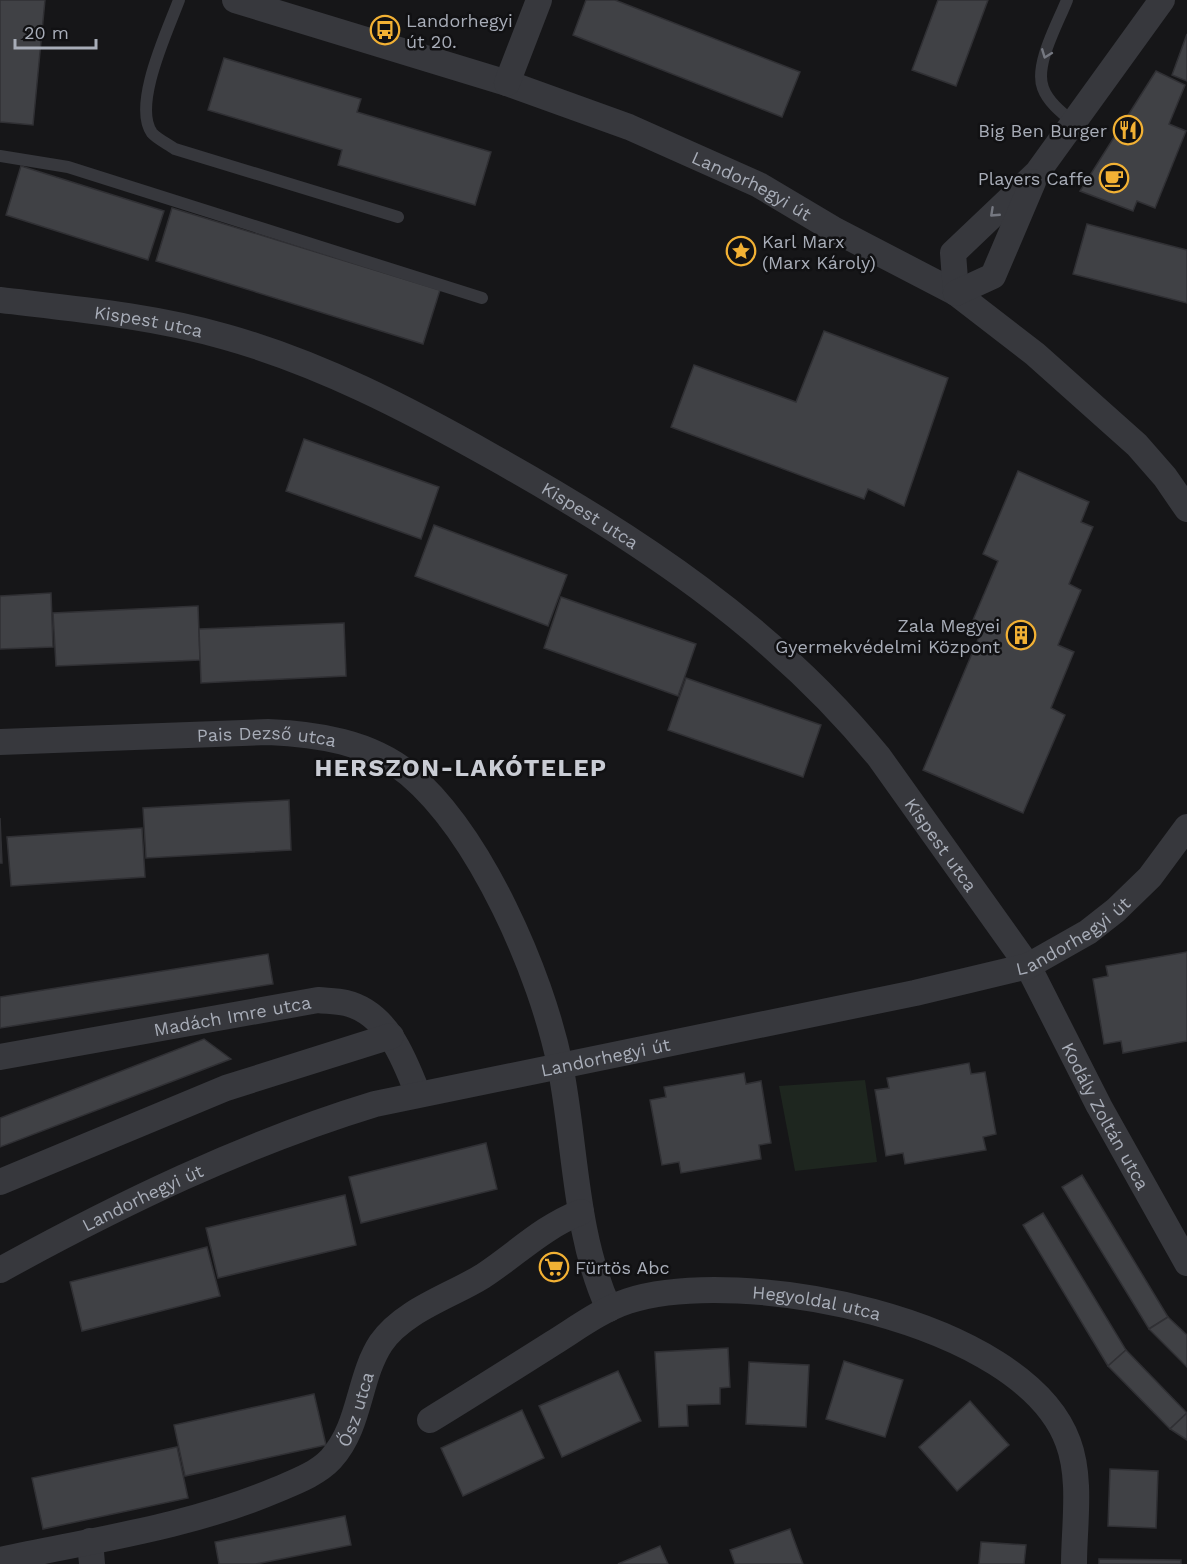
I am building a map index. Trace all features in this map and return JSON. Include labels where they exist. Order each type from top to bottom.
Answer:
[{"type":"street","name":"Landorhegyi út","points":[[236,0],[507,83],[629,128],[706,159],[759,184],[832,229],[956,293],[1035,354],[1137,445],[1165,477],[1187,509]]},
{"type":"street","points":[[507,83],[539,0]]},
{"type":"street","points":[[1037,173],[993,276],[956,293],[953,253],[1037,173],[1162,0]]},
{"type":"street","name":"Kispest utca","points":[[0,300],[153,320],[226,337],[287,357],[426,419],[558,494],[648,549],[695,582],[779,651],[853,726],[879,758],[1028,966]]},
{"type":"street","name":"Pais Dezső utca","points":[[0,742],[268,732],[308,734],[344,741],[373,753],[409,774],[444,812],[474,853],[503,907],[524,954],[544,1006],[560,1064]]},
{"type":"street","name":"Landorhegyi út","points":[[0,1270],[64,1235],[216,1162],[330,1118],[418,1094],[915,993],[1028,966],[1088,932],[1116,910],[1150,877],[1187,827]]},
{"type":"street","name":"Kodály Zoltán utca","points":[[1028,966],[1099,1106],[1187,1263]]},
{"type":"street","name":"Madách Imre utca","points":[[0,1057],[318,1000],[347,1003],[372,1017],[391,1036],[418,1094]]},
{"type":"street","points":[[0,1182],[226,1088],[391,1036]]},
{"type":"street","points":[[560,1064],[581,1212],[595,1273],[609,1309]]},
{"type":"street","name":"Ősz utca","points":[[0,1560],[91,1552],[235,1508],[305,1478],[331,1459],[351,1426],[381,1342],[404,1320],[484,1275],[554,1223],[581,1212]]},
{"type":"street","name":"Hegyoldal utca","points":[[430,1420],[609,1309],[662,1292],[713,1289],[814,1300],[862,1309],[937,1332],[971,1347],[1006,1369],[1035,1392],[1056,1418],[1069,1443],[1075,1482],[1074,1564]]},
{"type":"lane","points":[[179,0],[150,86],[145,112],[153,133],[175,149],[398,217]]},
{"type":"lane","points":[[1067,0],[1042,63],[1040,76],[1043,89],[1054,105],[1073,122]]},
{"type":"lane","points":[[0,156],[68,167],[482,298]]},
{"type":"shaded area","points":[[865,1080],[877,1162],[795,1171],[779,1086]]},
{"type":"building","points":[[0,0],[45,0],[33,125],[0,122]]},
{"type":"building","points":[[586,0],[615,0],[800,72],[782,117],[573,35]]},
{"type":"building","points":[[938,0],[988,0],[956,86],[912,70]]},
{"type":"building","points":[[1187,34],[1187,81],[1172,75]]},
{"type":"building","points":[[224,58],[361,99],[357,112],[491,152],[475,205],[338,165],[342,150],[208,110]]},
{"type":"building","points":[[1156,71],[1185,85],[1169,124],[1186,131],[1155,208],[1137,201],[1133,211],[1080,191]]},
{"type":"building","points":[[21,166],[164,211],[148,260],[6,215]]},
{"type":"building","points":[[172,208],[440,290],[423,344],[156,261]]},
{"type":"building","points":[[1087,224],[1187,250],[1187,303],[1073,274]]},
{"type":"building","points":[[824,331],[948,378],[904,506],[868,489],[864,499],[671,427],[694,365],[796,402]]},
{"type":"building","points":[[304,439],[439,487],[421,539],[286,491]]},
{"type":"building","name":"Zala Megyei Gyermekvédelmi Központ","points":[[1018,471],[1089,502],[1081,522],[1093,527],[1069,584],[1081,590],[1058,645],[1074,652],[1051,708],[1065,715],[1023,813],[923,770],[984,625],[973,620],[998,561],[983,554]]},
{"type":"building","points":[[434,525],[567,575],[548,626],[415,576]]},
{"type":"building","points":[[51,593],[53,647],[0,649],[0,596]]},
{"type":"building","points":[[561,597],[696,644],[678,696],[544,648]]},
{"type":"building","points":[[198,606],[200,660],[56,666],[53,613]]},
{"type":"building","points":[[344,623],[346,676],[201,683],[199,629]]},
{"type":"building","points":[[686,678],[821,725],[803,777],[668,730]]},
{"type":"building","points":[[289,800],[291,850],[146,858],[143,808]]},
{"type":"building","points":[[0,818],[2,863],[0,863]]},
{"type":"building","points":[[142,828],[145,877],[11,886],[7,837]]},
{"type":"building","points":[[1187,952],[1187,1041],[1123,1053],[1121,1041],[1104,1044],[1093,979],[1108,976],[1106,966]]},
{"type":"building","points":[[268,954],[273,984],[0,1028],[0,997]]},
{"type":"building","points":[[204,1039],[231,1059],[0,1147],[0,1118]]},
{"type":"building","points":[[969,1063],[971,1074],[985,1072],[996,1134],[983,1137],[986,1150],[905,1164],[903,1153],[886,1156],[875,1090],[889,1088],[887,1078]]},
{"type":"building","points":[[744,1073],[746,1084],[761,1081],[771,1143],[759,1145],[761,1159],[681,1173],[679,1162],[662,1165],[650,1100],[666,1097],[664,1087]]},
{"type":"building","points":[[486,1143],[497,1189],[361,1223],[349,1177]]},
{"type":"building","points":[[1082,1175],[1168,1317],[1149,1329],[1062,1187]]},
{"type":"building","points":[[345,1195],[356,1245],[218,1278],[206,1228]]},
{"type":"building","points":[[1043,1213],[1126,1350],[1108,1366],[1023,1225]]},
{"type":"building","points":[[207,1247],[220,1296],[82,1331],[70,1282]]},
{"type":"building","points":[[1168,1317],[1187,1335],[1187,1367],[1149,1329]]},
{"type":"building","points":[[728,1348],[730,1387],[720,1388],[720,1404],[687,1405],[688,1426],[659,1427],[655,1352]]},
{"type":"building","points":[[1126,1350],[1187,1413],[1170,1429],[1108,1366]]},
{"type":"building","points":[[844,1361],[903,1380],[885,1437],[826,1419]]},
{"type":"building","points":[[749,1362],[809,1365],[806,1427],[746,1424]]},
{"type":"building","points":[[618,1371],[641,1421],[562,1457],[539,1406]]},
{"type":"building","points":[[314,1394],[326,1445],[185,1476],[174,1425]]},
{"type":"building","points":[[970,1401],[1009,1445],[957,1491],[919,1447]]},
{"type":"building","points":[[522,1410],[544,1458],[463,1496],[441,1448]]},
{"type":"building","points":[[1187,1413],[1187,1440],[1170,1429]]},
{"type":"building","points":[[177,1447],[188,1498],[43,1529],[32,1478]]},
{"type":"building","points":[[1110,1469],[1158,1471],[1156,1528],[1108,1526]]},
{"type":"building","points":[[345,1516],[351,1545],[256,1564],[219,1564],[215,1542]]},
{"type":"building","points":[[790,1529],[803,1564],[735,1564],[730,1550]]},
{"type":"building","points":[[981,1542],[1026,1545],[1024,1564],[979,1564]]},
{"type":"building","points":[[660,1546],[668,1564],[618,1564]]},
{"type":"building","points":[[1099,1559],[1181,1560],[1181,1564],[1099,1564]]},
{"type":"place","name":"Landorhegyi út 20.","points":[[385,30]]},
{"type":"place","name":"Big Ben Burger","points":[[1128,130]]},
{"type":"place","name":"Players Caffe","points":[[1114,178]]},
{"type":"place","name":"Karl Marx (Marx Károly)","points":[[741,251]]},
{"type":"place","name":"Zala Megyei Gyermekvédelmi Központ","points":[[1021,635]]},
{"type":"place","name":"Fürtös Abc","points":[[554,1267]]},
{"type":"district","name":"HERSZON-LAKÓTELEP","points":[[461,768]]}]
